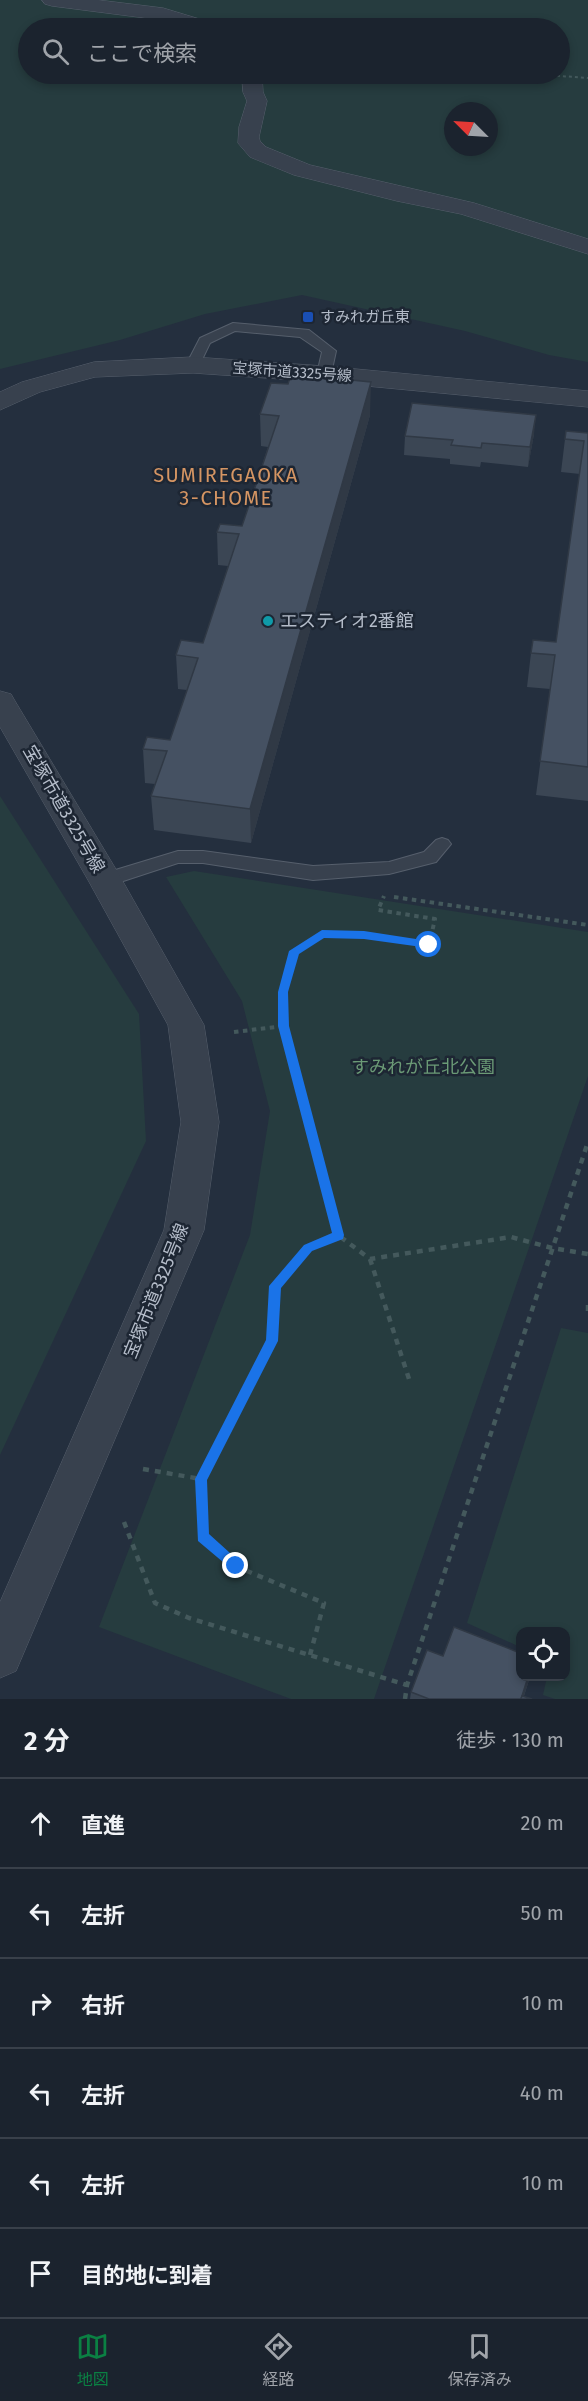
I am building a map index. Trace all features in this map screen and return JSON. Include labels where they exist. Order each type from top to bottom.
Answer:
[{"type":"street","points":[[52,0],[163,14],[176,18]]},
{"type":"street","points":[[253,84],[257,101],[248,134],[249,143],[258,152],[302,170],[388,192],[466,208],[588,247]]},
{"type":"street","name":"宝塚市道3325号線","points":[[0,402],[31,387],[94,370],[193,364],[588,399]]},
{"type":"street","name":"宝塚市道3325号線","points":[[0,701],[105,880],[186,1025],[200,1122],[184,1230],[0,1655]]},
{"type":"lane","points":[[193,364],[205,341],[233,327],[304,333],[329,351],[324,374]]},
{"type":"lane","points":[[105,880],[178,857],[203,857],[313,873],[389,868],[430,857],[442,844]]},
{"type":"path","points":[[570,77],[588,78]]},
{"type":"path","points":[[411,1382],[370,1259],[338,1235],[284,1026],[283,992],[294,951],[322,934],[364,935],[429,945],[435,919],[378,910],[385,895],[588,925]]},
{"type":"path","points":[[234,1032],[284,1026]]},
{"type":"path","points":[[405,1699],[407,1685],[588,1142]]},
{"type":"path","points":[[310,1655],[324,1603],[236,1566],[203,1536],[201,1479],[272,1341],[275,1286],[308,1248],[338,1235]]},
{"type":"path","points":[[370,1259],[511,1237],[552,1248],[588,1254]]},
{"type":"path","points":[[588,1305],[588,1313]]},
{"type":"path","points":[[142,1469],[201,1479]]},
{"type":"path","points":[[124,1522],[155,1603],[189,1618],[407,1685]]},
{"type":"green space","points":[[0,0],[588,0],[588,362],[549,355],[465,331],[302,295],[205,314],[120,340],[0,369]]},
{"type":"green space","points":[[0,796],[139,1014],[146,1141],[0,1455]]},
{"type":"green space","name":"すみれが丘北公園","points":[[194,871],[588,932],[588,1076],[374,1699],[291,1699],[99,1627],[250,1235],[270,1111],[242,1001],[166,877]]},
{"type":"green space","points":[[561,1328],[588,1333],[588,1699],[555,1699],[543,1695],[546,1681],[570,1681],[570,1627],[516,1627],[516,1645],[467,1623]]},
{"type":"building","name":"エスティオ2番館","points":[[291,374],[371,382],[250,809],[151,796],[167,751],[143,749],[147,737],[170,740],[198,658],[176,655],[181,640],[203,643],[239,534],[217,532],[220,524],[242,526],[279,416],[260,414],[271,383],[288,384]]},
{"type":"building","points":[[412,403],[536,415],[530,447],[482,443],[481,448],[451,445],[453,440],[405,436]]},
{"type":"building","points":[[566,431],[588,433],[588,767],[540,761],[555,655],[531,653],[533,640],[556,642],[584,441],[565,439]]},
{"type":"building","points":[[454,1627],[516,1651],[516,1681],[527,1681],[521,1699],[429,1699],[411,1692],[427,1650],[443,1656]]},
{"type":"place","name":"すみれガ丘東","points":[[308,317]]},
{"type":"place","name":"エスティオ2番館","points":[[268,621]]},
{"type":"district","name":"SUMIREGAOKA 3-CHOME","points":[[226,486]]},
{"type":"route","points":[[236,1566],[203,1536],[201,1479],[272,1341],[275,1286],[308,1248],[338,1235],[284,1026],[283,992],[294,951],[322,934],[364,935],[429,945]]}]
